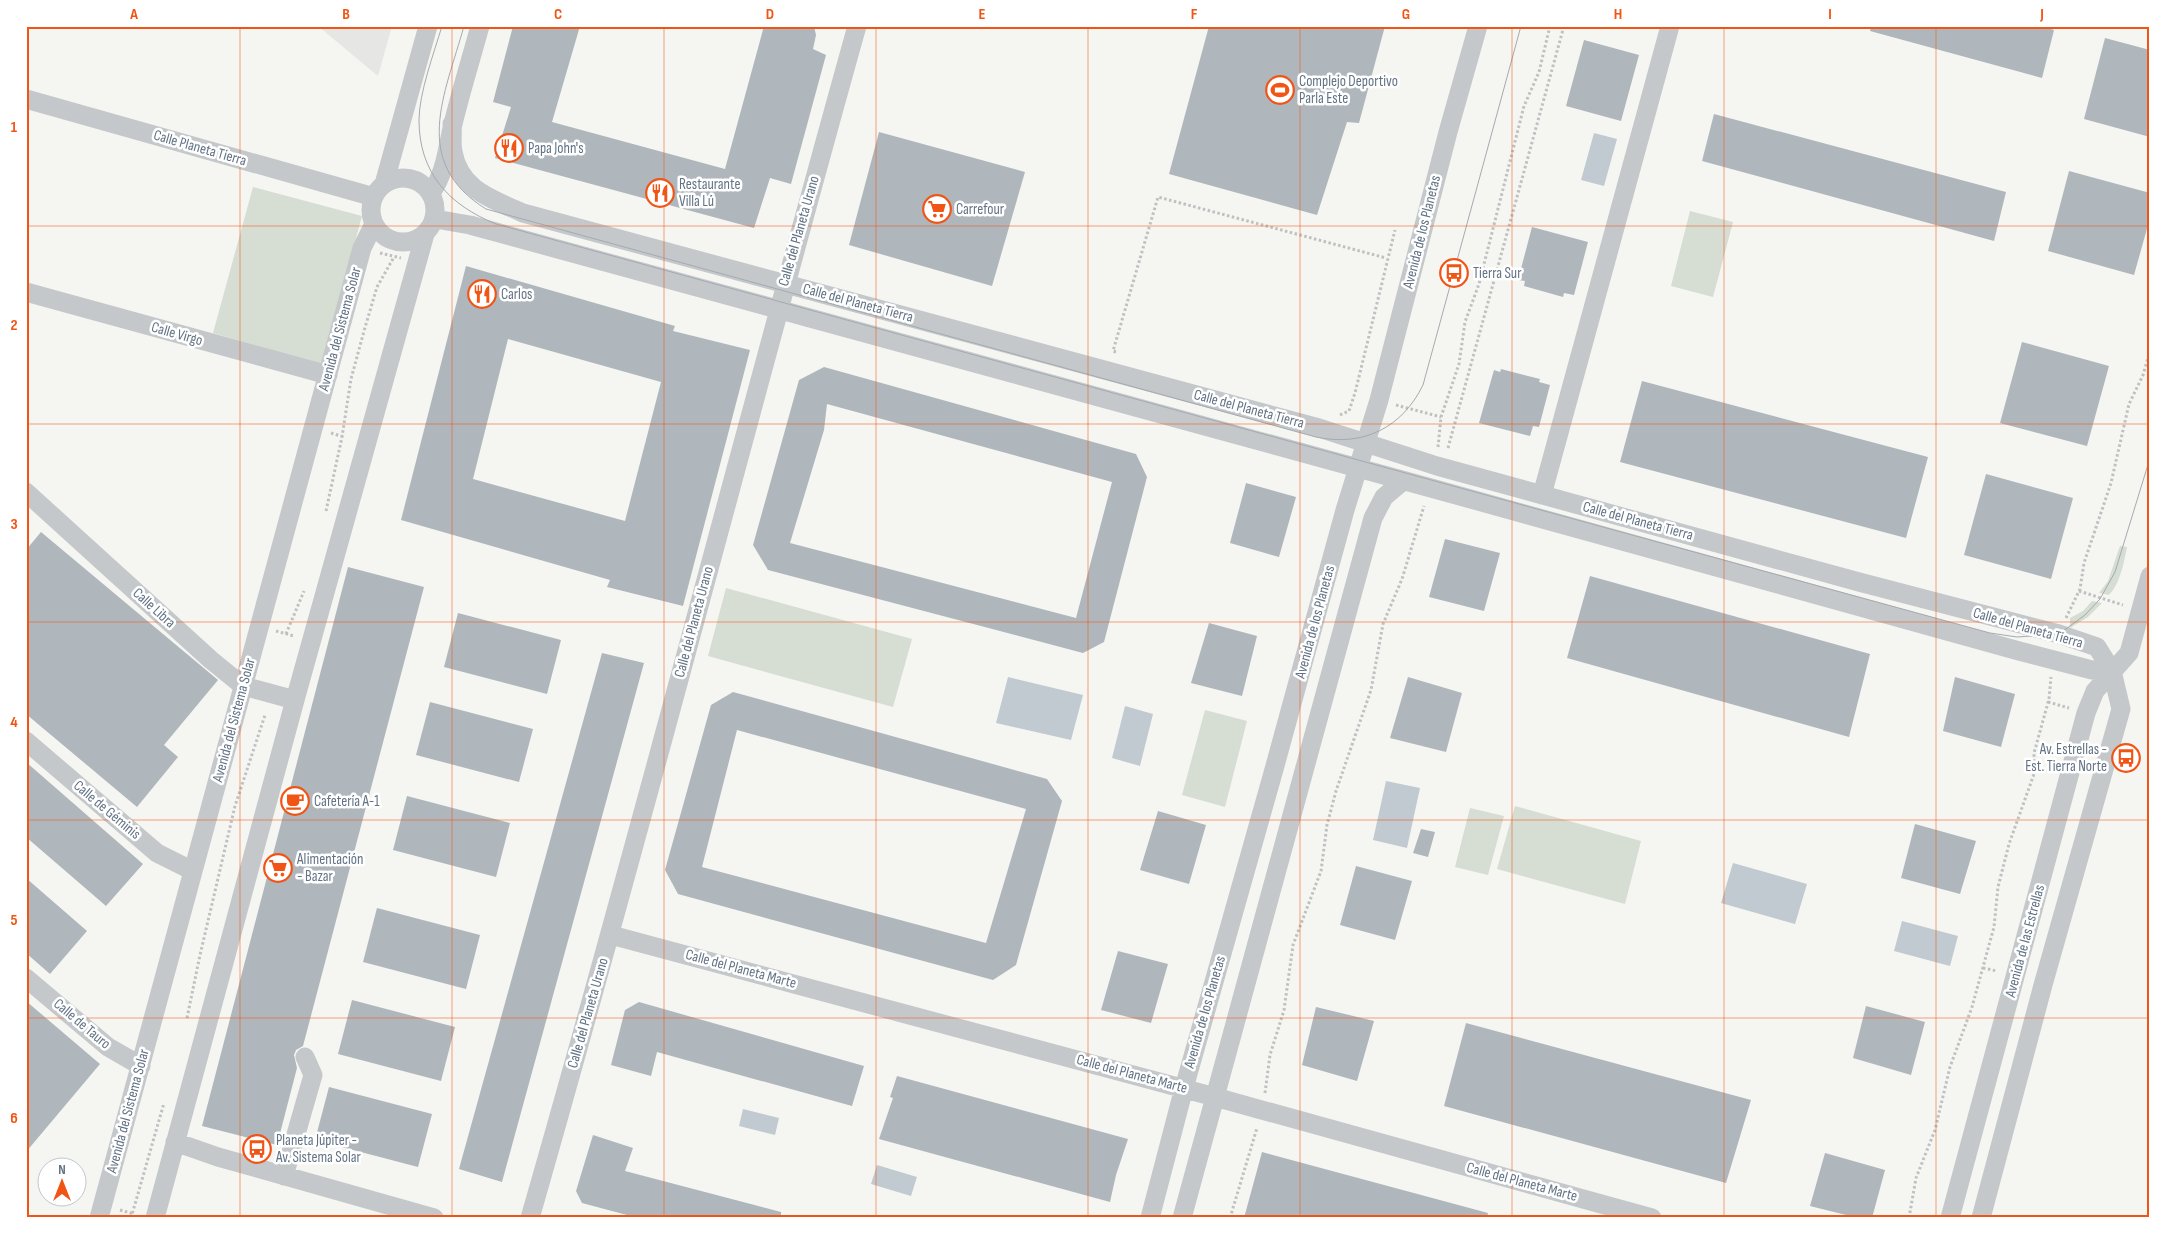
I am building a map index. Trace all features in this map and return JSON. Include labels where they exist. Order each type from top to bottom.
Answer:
[{"type":"street","points":[[428,26],[371,215],[374,224],[380,232],[387,238],[397,242],[407,242],[430,226]]},
{"type":"street","points":[[431,193],[438,183],[444,165],[452,124],[480,26]]},
{"type":"street","name":"Calle del Planeta Urano","points":[[530,1218],[611,934],[784,284],[857,26]]},
{"type":"street","name":"Avenida de los Planetas","points":[[1150,1218],[1184,1088],[1274,773],[1357,469],[1379,400],[1448,132],[1478,26]]},
{"type":"street","points":[[1542,494],[1670,26]]},
{"type":"street","name":"Calle Planeta Tierra","points":[[26,99],[379,191]]},
{"type":"street","name":"Calle del Planeta Tierra","points":[[452,124],[453,151],[459,173],[482,195],[523,213],[1318,428],[1437,466],[1859,582],[2059,634],[2096,647],[2112,671]]},
{"type":"street","points":[[146,1217],[175,1142],[295,700],[366,445],[430,226],[434,201],[431,193],[424,185],[409,179],[394,180],[379,191]]},
{"type":"street","name":"Avenida del Sistema Solar","points":[[101,1212],[362,248],[374,224]]},
{"type":"street","name":"Calle del Planeta Tierra","points":[[430,226],[470,225],[2092,670],[2112,671]]},
{"type":"street","name":"Calle Virgo","points":[[26,292],[328,375]]},
{"type":"street","name":"Avenida de los Planetas","points":[[1182,1218],[1373,518],[1384,497],[1403,481]]},
{"type":"street","name":"Calle Libra","points":[[29,501],[211,660],[244,686],[295,700]]},
{"type":"street","name":"Avenida de las Estrellas","points":[[1950,1218],[2086,713],[2095,691],[2129,653],[2150,576]]},
{"type":"street","name":"Avenida de las Estrellas","points":[[1981,1218],[2043,985],[2121,709],[2112,671]]},
{"type":"street","name":"Calle de Géminis","points":[[26,741],[157,853],[193,871]]},
{"type":"street","name":"Calle del Planeta Marte","points":[[611,934],[1184,1088],[1652,1218]]},
{"type":"street","name":"Calle de Tauro","points":[[26,978],[108,1047],[141,1066]]},
{"type":"street","points":[[284,1176],[313,1075],[305,1057]]},
{"type":"street","points":[[175,1142],[218,1157],[434,1218]]},
{"type":"path","points":[[1437,466],[1441,417],[1459,364],[1465,322],[1479,284],[1524,106],[1539,72],[1550,26]]},
{"type":"path","points":[[1448,448],[1564,26]]},
{"type":"path","points":[[1122,354],[1113,351],[1158,197],[1386,258]]},
{"type":"path","points":[[1336,416],[1349,411],[1355,394],[1386,258],[1395,230]]},
{"type":"path","points":[[362,248],[418,263]]},
{"type":"path","points":[[324,518],[342,437],[351,379],[377,287],[394,257]]},
{"type":"path","points":[[2059,634],[2079,591],[2084,563],[2111,483],[2129,404],[2143,375],[2150,351]]},
{"type":"path","points":[[314,427],[366,445]]},
{"type":"path","points":[[1230,1218],[1262,1110],[1270,1055],[1284,1010],[1293,945],[1320,871],[1327,825],[1336,792],[1371,690],[1383,624],[1402,578],[1418,521],[1432,488]]},
{"type":"path","points":[[286,634],[305,588]]},
{"type":"path","points":[[2079,591],[2140,610]]},
{"type":"path","points":[[260,627],[312,640]]},
{"type":"path","points":[[1909,1218],[1916,1178],[1935,1130],[1950,1067],[1972,1007],[1994,927],[1998,887],[2009,844],[2034,774],[2034,753],[2050,699],[2053,659]]},
{"type":"path","points":[[237,708],[289,723]]},
{"type":"path","points":[[186,1027],[200,955],[235,806],[265,715]]},
{"type":"path","points":[[173,947],[225,960]]},
{"type":"path","points":[[130,1218],[166,1096]]},
{"type":"path","points":[[101,1212],[132,1213],[146,1217]]},
{"type":"shaded area","points":[[318,26],[392,26],[378,76]]},
{"type":"shaded area","points":[[1594,133],[1617,139],[1604,186],[1581,180]]},
{"type":"shaded area","points":[[253,187],[362,216],[322,365],[213,333]]},
{"type":"shaded area","points":[[1690,211],[1733,222],[1713,297],[1671,286]]},
{"type":"shaded area","points":[[2120,546],[2127,547],[2119,579],[2109,595],[2099,593],[2108,581]]},
{"type":"shaded area","points":[[726,588],[912,639],[893,707],[708,656]]},
{"type":"shaded area","points":[[2092,601],[2102,603],[2088,617],[2070,628],[2070,618],[2083,611]]},
{"type":"shaded area","points":[[1008,677],[1083,695],[1071,740],[996,723]]},
{"type":"shaded area","points":[[1125,706],[1153,714],[1140,766],[1112,758]]},
{"type":"shaded area","points":[[1205,710],[1247,721],[1225,807],[1182,795]]},
{"type":"shaded area","points":[[1386,781],[1420,788],[1407,848],[1373,840]]},
{"type":"shaded area","points":[[1515,806],[1641,841],[1625,904],[1497,869]]},
{"type":"shaded area","points":[[1470,808],[1504,816],[1488,875],[1455,867]]},
{"type":"shaded area","points":[[1733,863],[1807,884],[1795,924],[1721,903]]},
{"type":"shaded area","points":[[1902,921],[1958,936],[1950,966],[1894,951]]},
{"type":"shaded area","points":[[743,1109],[779,1118],[775,1135],[739,1126]]},
{"type":"shaded area","points":[[877,1165],[917,1177],[911,1196],[871,1184]]},
{"type":"building","points":[[513,26],[580,26],[552,122],[725,169],[764,26],[814,26],[816,35],[813,49],[826,55],[791,184],[770,178],[754,228],[495,158],[511,107],[493,102]]},
{"type":"building","name":"Complejo Deportivo Parla Este","points":[[1209,26],[1385,26],[1359,123],[1347,122],[1317,215],[1169,174]]},
{"type":"building","points":[[1871,26],[2042,26],[2054,30],[2042,78],[1870,31]]},
{"type":"building","points":[[2105,38],[2150,50],[2150,137],[2084,119]]},
{"type":"building","points":[[1584,40],[1639,55],[1621,121],[1566,106]]},
{"type":"building","points":[[1714,114],[2006,192],[1994,241],[1702,161]]},
{"type":"building","name":"Carrefour","points":[[879,132],[1025,172],[992,286],[849,245]]},
{"type":"building","points":[[2069,171],[2150,193],[2150,218],[2134,275],[2048,251]]},
{"type":"building","points":[[1532,227],[1588,242],[1574,295],[1564,293],[1563,297],[1524,286],[1525,281],[1518,280]]},
{"type":"building","points":[[466,266],[675,326],[673,331],[750,350],[683,606],[607,587],[610,580],[401,520]],"holes":[[[508,339],[661,382],[625,521],[473,479]]]},
{"type":"building","points":[[2022,342],[2109,366],[2087,446],[2000,423]]},
{"type":"building","points":[[824,367],[1136,454],[1147,477],[1104,642],[1083,653],[768,570],[753,545],[799,380]],"holes":[[[827,404],[1112,482],[1076,618],[790,543],[824,430]]]},
{"type":"building","points":[[1501,369],[1540,379],[1539,382],[1550,385],[1539,427],[1533,426],[1530,436],[1479,423],[1494,370],[1500,372]]},
{"type":"building","points":[[1642,381],[1928,457],[1906,538],[1620,462]]},
{"type":"building","points":[[1986,474],[2073,498],[2051,579],[1964,555]]},
{"type":"building","points":[[1246,483],[1296,497],[1279,557],[1230,543]]},
{"type":"building","points":[[41,532],[218,680],[164,745],[178,757],[137,807],[26,714],[26,550]]},
{"type":"building","points":[[1445,539],[1500,553],[1484,611],[1429,597]]},
{"type":"building","points":[[348,567],[424,587],[303,1046],[296,1050],[294,1055],[297,1068],[277,1145],[202,1126]]},
{"type":"building","points":[[1590,576],[1870,654],[1849,737],[1567,658]]},
{"type":"building","points":[[458,613],[561,640],[547,694],[444,667]]},
{"type":"building","points":[[1209,623],[1257,636],[1242,696],[1191,683]]},
{"type":"building","points":[[602,653],[644,663],[502,1182],[459,1169]]},
{"type":"building","points":[[1408,677],[1462,693],[1446,752],[1390,738]]},
{"type":"building","points":[[1955,677],[2015,694],[2001,747],[1943,731]]},
{"type":"building","points":[[733,692],[1047,779],[1062,801],[1016,965],[993,980],[678,894],[665,870],[711,705]],"holes":[[[737,730],[1026,809],[986,943],[702,867]]]},
{"type":"building","points":[[430,702],[533,729],[519,782],[416,755]]},
{"type":"building","points":[[26,762],[143,864],[106,906],[26,837]]},
{"type":"building","points":[[407,796],[510,823],[496,877],[393,850]]},
{"type":"building","points":[[1158,811],[1206,825],[1189,884],[1140,870]]},
{"type":"building","points":[[1915,824],[1976,841],[1960,894],[1901,878]]},
{"type":"building","points":[[1421,829],[1435,832],[1428,857],[1413,853]]},
{"type":"building","points":[[1356,866],[1412,881],[1395,940],[1340,925]]},
{"type":"building","points":[[26,878],[87,931],[50,974],[26,953]]},
{"type":"building","points":[[377,908],[480,935],[466,989],[363,962]]},
{"type":"building","points":[[1118,951],[1168,964],[1151,1023],[1101,1010]]},
{"type":"building","points":[[352,1000],[455,1027],[441,1081],[338,1054]]},
{"type":"building","points":[[26,1001],[100,1064],[26,1152]]},
{"type":"building","points":[[639,1002],[864,1066],[852,1106],[657,1052],[651,1076],[611,1065],[625,1010]]},
{"type":"building","points":[[1866,1006],[1925,1022],[1911,1075],[1853,1058]]},
{"type":"building","points":[[1316,1007],[1374,1021],[1357,1081],[1302,1065]]},
{"type":"building","points":[[1466,1023],[1751,1100],[1726,1183],[1444,1106]]},
{"type":"building","points":[[897,1076],[1128,1139],[1116,1175],[1110,1202],[879,1139],[893,1098],[890,1097]]},
{"type":"building","points":[[329,1087],[432,1114],[418,1167],[315,1140]]},
{"type":"building","points":[[593,1135],[633,1148],[625,1171],[781,1212],[781,1218],[638,1218],[582,1203],[576,1191]]},
{"type":"building","points":[[1262,1152],[1488,1213],[1487,1218],[1244,1218]]},
{"type":"building","points":[[1825,1153],[1885,1170],[1872,1218],[1858,1218],[1810,1206]]},
{"type":"tram line","points":[[442,26],[421,98],[419,120],[420,139],[424,156],[440,185],[451,197],[464,207],[496,224],[1990,633],[2017,637],[2059,634],[2085,615],[2100,599],[2115,572],[2150,458]]},
{"type":"tram line","points":[[464,26],[443,102],[439,126],[441,149],[448,170],[462,190],[486,209],[1316,437],[1333,439],[1350,439],[1379,431],[1404,413],[1423,385],[1521,26]]},
{"type":"place","name":"Complejo Deportivo Parla Este","points":[[1280,90]]},
{"type":"place","name":"Papa John's","points":[[509,148]]},
{"type":"place","name":"Restaurante Villa Lú","points":[[660,193]]},
{"type":"place","name":"Carrefour","points":[[937,209]]},
{"type":"place","name":"Tierra Sur","points":[[1454,273]]},
{"type":"place","name":"Carlos","points":[[482,294]]},
{"type":"place","name":"Av. Estrellas - Est. Tierra Norte","points":[[2126,758]]},
{"type":"place","name":"Cafetería A-1","points":[[295,801]]},
{"type":"place","name":"Alimentación - Bazar","points":[[278,868]]},
{"type":"place","name":"Planeta Júpiter - Av. Sistema Solar","points":[[257,1149]]}]
